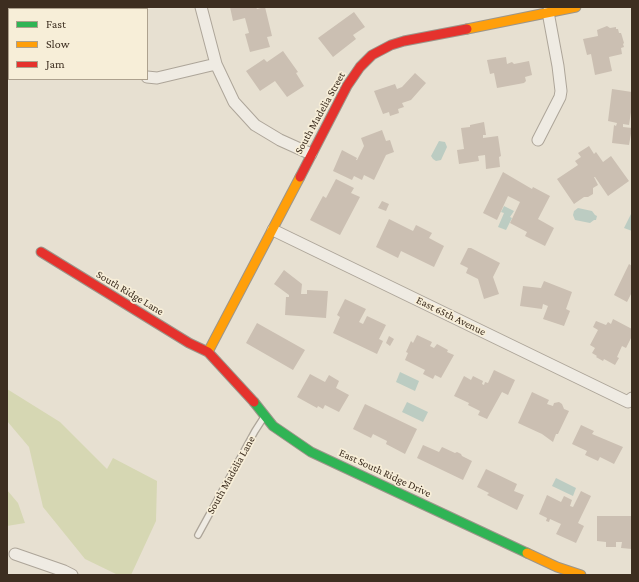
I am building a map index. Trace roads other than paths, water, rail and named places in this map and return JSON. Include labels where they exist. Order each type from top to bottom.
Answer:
[{"type":"street","points":[[201,7],[216,64],[234,102],[255,125],[280,140],[311,154]]},
{"type":"street","name":"South Madelia Street","points":[[208,352],[347,86],[360,67],[372,55],[382,49],[404,41],[576,7]]},
{"type":"street","points":[[538,140],[560,97],[561,91],[548,12]]},
{"type":"street","points":[[148,77],[157,78],[216,64]]},
{"type":"street","name":"East 65th Avenue","points":[[273,230],[630,400]]},
{"type":"street","name":"South Ridge Lane","points":[[41,252],[189,343],[208,352]]},
{"type":"street","name":"East South Ridge Drive","points":[[208,352],[247,393],[272,426],[311,452],[557,567],[581,575]]},
{"type":"street","points":[[15,554],[72,575]]},
{"type":"lane","name":"South Madelia Lane","points":[[198,535],[265,416]]}]
